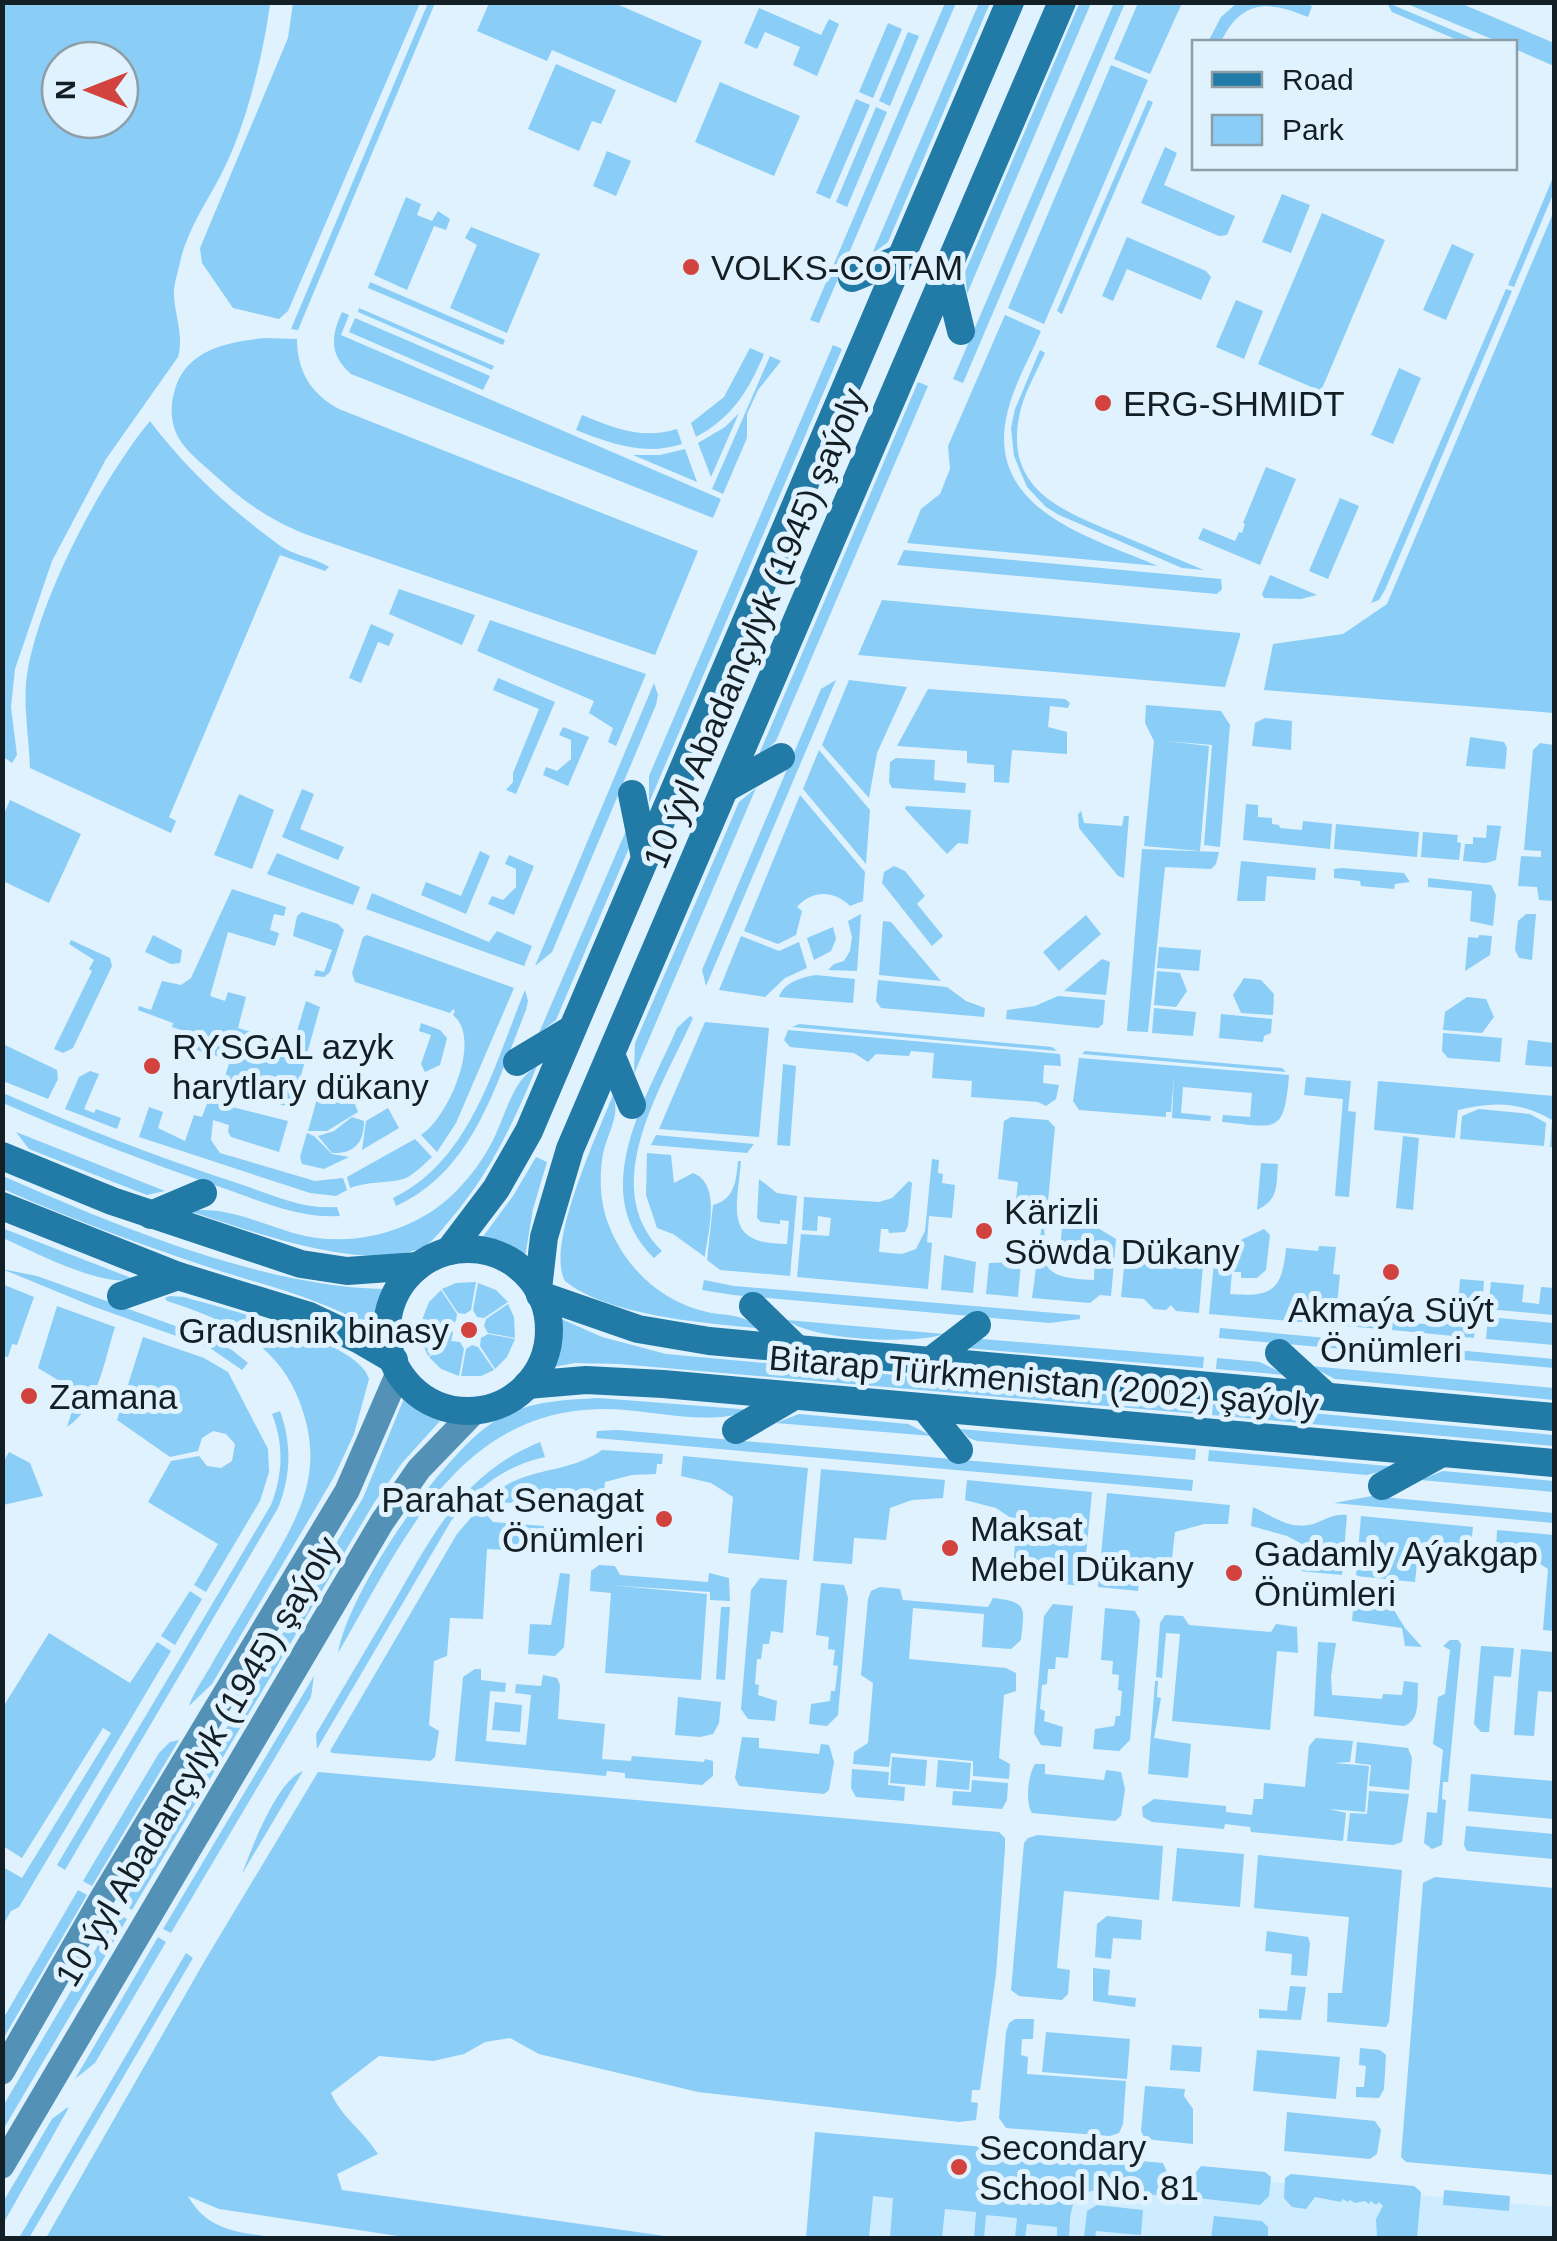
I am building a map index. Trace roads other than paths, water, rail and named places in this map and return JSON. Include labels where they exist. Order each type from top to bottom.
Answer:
[{"type":"main road","name":"10 ýyl Abadançylyk (1945) şaýoly","points":[[449,1251],[508,1172],[572,1030],[1010,2]]},
{"type":"main road","name":"10 ýyl Abadançylyk (1945) şaýoly","points":[[539,1292],[544,1237],[559,1180],[1062,2]]},
{"type":"main road","points":[[852,278],[901,258]]},
{"type":"main road","points":[[947,273],[961,331]]},
{"type":"main road","points":[[726,788],[781,757]]},
{"type":"main road","points":[[632,794],[645,858]]},
{"type":"main road","points":[[517,1062],[572,1030]]},
{"type":"main road","points":[[612,1057],[632,1104]]},
{"type":"main road","points":[[2,1135],[9,1159],[151,1214],[302,1264],[347,1271],[418,1266]]},
{"type":"main road","points":[[151,1214],[203,1194]]},
{"type":"main road","points":[[2,1206],[178,1276],[309,1316],[358,1338],[396,1365],[413,1388],[432,1402],[453,1409],[476,1410],[509,1400],[527,1385],[540,1366],[547,1344],[548,1322],[539,1292],[523,1271],[494,1253],[472,1249],[449,1251],[418,1266],[402,1283],[392,1304],[388,1326],[396,1365]]},
{"type":"main road","points":[[121,1296],[178,1276]]},
{"type":"main road","name":"Bitarap Türkmenistan (2002) şaýoly","points":[[539,1292],[638,1330],[709,1341],[1554,1418]]},
{"type":"main road","points":[[753,1306],[797,1350]]},
{"type":"main road","points":[[929,1362],[977,1325]]},
{"type":"main road","points":[[1280,1353],[1326,1396]]},
{"type":"main road","name":"10 ýyl Abadançylyk (1945) şaýoly","points":[[2,2072],[102,1898],[348,1491],[396,1365]]},
{"type":"main road","name":"Bitarap Türkmenistan (2002) şaýoly","points":[[527,1385],[615,1381],[1554,1464]]},
{"type":"main road","points":[[736,1430],[792,1398]]},
{"type":"main road","points":[[925,1408],[958,1450]]},
{"type":"main road","name":"10 ýyl Abadançylyk (1945) şaýoly","points":[[2,2166],[382,1522],[419,1468],[476,1410]]},
{"type":"main road","points":[[1382,1486],[1442,1453]]},
{"type":"place","name":"VOLKS-COTAM","points":[[691,267]]},
{"type":"place","name":"ERG-SHMIDT","points":[[1103,403]]},
{"type":"place","name":"RYSGAL azyk harytlary dükany","points":[[152,1066]]},
{"type":"place","name":"Kärizli Söwda Dükany","points":[[984,1231]]},
{"type":"place","name":"Akmaýa Süýt Önümleri","points":[[1391,1272]]},
{"type":"place","name":"Gradusnik binasy","points":[[469,1330]]},
{"type":"place","name":"Zamana","points":[[29,1396]]},
{"type":"place","name":"Parahat Senagat Önümleri","points":[[664,1519]]},
{"type":"place","name":"Maksat Mebel Dükany","points":[[950,1548]]},
{"type":"place","name":"Gadamly Aýakgap Önümleri","points":[[1234,1573]]},
{"type":"place","name":"Secondary School No. 81","points":[[959,2167]]}]
